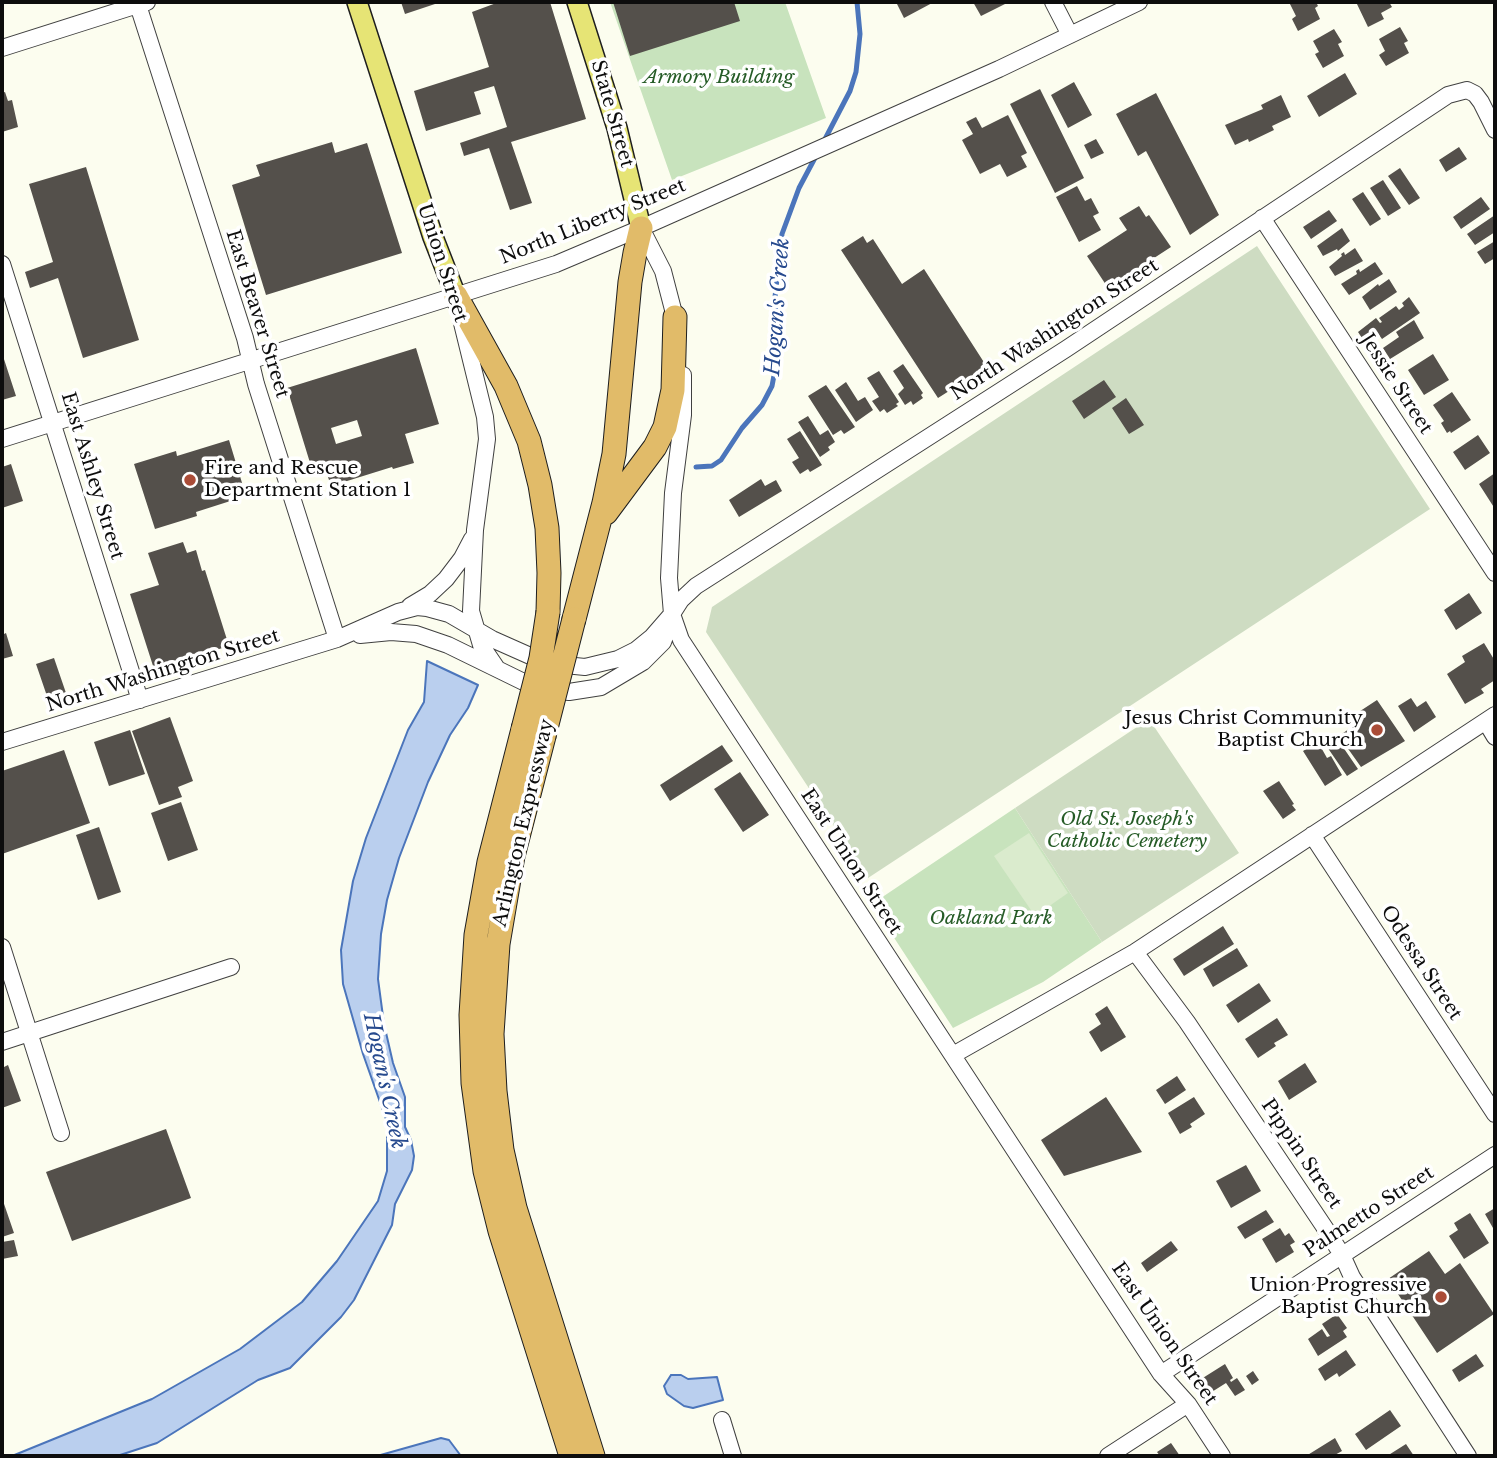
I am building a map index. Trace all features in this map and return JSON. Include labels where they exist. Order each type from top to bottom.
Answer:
[{"type":"highway","name":"Arlington Expressway","points":[[533,733],[575,619],[609,480],[618,425],[630,282],[641,228]]},
{"type":"highway","name":"Arlington Expressway","points":[[456,296],[506,386],[529,441],[547,528],[549,573],[548,612],[533,733],[503,904],[495,973],[481,1034],[476,1112],[490,1192],[509,1261],[574,1444],[593,1456]]},
{"type":"highway","points":[[598,529],[609,507],[655,447],[666,427],[673,390],[675,317]]},
{"type":"main road","name":"Union Street","points":[[357,2],[437,251],[456,296]]},
{"type":"main road","name":"State Street","points":[[578,2],[617,128],[641,228]]},
{"type":"street","points":[[1054,2],[1070,35]]},
{"type":"street","name":"North Liberty Street","points":[[2,439],[543,269],[641,228],[1139,2]]},
{"type":"street","points":[[2,48],[140,3]]},
{"type":"street","name":"East Beaver Street","points":[[140,3],[337,639]]},
{"type":"street","name":"North Washington Street","points":[[2,742],[337,639],[411,608],[427,608],[449,614],[537,659],[564,666],[606,664],[629,654],[652,637],[695,586],[1066,349],[1448,95],[1467,90],[1475,94],[1482,102],[1495,130]]},
{"type":"street","name":"Jessie Street","points":[[1262,218],[1495,573]]},
{"type":"street","name":"East Union Street","points":[[641,228],[663,271],[675,317],[684,387],[670,554],[670,589],[672,614],[686,649],[1161,1374],[1188,1404],[1222,1456]]},
{"type":"street","name":"East Ashley Street","points":[[2,264],[140,700]]},
{"type":"street","name":"Union Street","points":[[456,296],[487,431],[475,530],[471,602],[475,628],[485,652],[498,669]]},
{"type":"street","name":"Union Street","points":[[398,612],[430,594],[446,579],[462,558],[475,530]]},
{"type":"street","name":"North Washington Street","points":[[337,639],[382,632],[408,633],[441,642],[545,691],[577,692],[595,688],[619,677],[654,653],[666,636],[672,614]]},
{"type":"street","points":[[953,1055],[1135,952],[1490,719],[1495,737]]},
{"type":"street","name":"Odessa Street","points":[[1312,835],[1495,1114]]},
{"type":"street","points":[[2,947],[61,1133]]},
{"type":"street","name":"Pippin Street","points":[[1135,952],[1187,1022],[1342,1255],[1352,1277],[1468,1456]]},
{"type":"street","points":[[2,1042],[230,967]]},
{"type":"street","name":"Palmetto Street","points":[[1161,1374],[1495,1155]]},
{"type":"street","points":[[1108,1456],[1188,1404]]},
{"type":"street","points":[[722,1420],[733,1456]]},
{"type":"green space","name":"Armory Building","points":[[610,2],[785,2],[826,118],[672,180]]},
{"type":"green space","points":[[1257,246],[1430,509],[868,878],[706,632],[712,607]]},
{"type":"green space","name":"Old St. Joseph's Catholic Cemetery","points":[[1149,719],[1239,853],[1102,942],[1015,808]]},
{"type":"green space","name":"Oakland Park","points":[[1015,808],[1102,942],[1043,982],[953,1028],[872,904]]},
{"type":"green space","points":[[1029,833],[1068,893],[1035,916],[994,856]]},
{"type":"water","points":[[427,661],[478,685],[428,782],[399,858],[387,900],[381,934],[378,979],[384,1024],[393,1063],[405,1097],[405,1127],[414,1156],[412,1170],[395,1204],[392,1225],[354,1300],[341,1317],[290,1368],[258,1380],[157,1443],[117,1456],[12,1456],[152,1399],[240,1349],[302,1302],[337,1261],[378,1201],[387,1171],[387,1122],[363,1054],[343,984],[341,950],[353,881],[366,838],[408,730],[424,702]]},
{"type":"water","points":[[671,1375],[681,1375],[688,1379],[717,1377],[723,1400],[693,1408],[684,1406],[667,1394],[664,1386]]},
{"type":"water","points":[[441,1438],[449,1440],[461,1456],[377,1456]]},
{"type":"building","points":[[401,2],[441,2],[405,14]]},
{"type":"building","points":[[499,2],[550,2],[586,119],[511,142],[532,203],[510,210],[489,148],[464,156],[460,143],[507,127],[494,86],[474,92],[481,114],[426,131],[414,91],[489,67],[472,12]]},
{"type":"building","points":[[613,2],[734,2],[740,21],[630,56]]},
{"type":"building","points":[[896,2],[934,2],[904,18]]},
{"type":"building","points":[[973,2],[1009,2],[981,16]]},
{"type":"building","points":[[1289,2],[1316,2],[1318,6],[1315,8],[1320,19],[1298,31],[1292,19],[1296,16]]},
{"type":"building","points":[[1356,2],[1389,2],[1392,7],[1381,13],[1384,19],[1368,27]]},
{"type":"building","points":[[1400,27],[1408,41],[1404,43],[1409,53],[1386,66],[1379,55],[1385,51],[1379,39]]},
{"type":"building","points":[[1334,29],[1342,42],[1338,44],[1344,56],[1323,68],[1315,54],[1319,52],[1313,41]]},
{"type":"building","points":[[1345,73],[1357,94],[1319,117],[1307,96]]},
{"type":"building","points":[[1074,82],[1092,115],[1068,128],[1051,95]]},
{"type":"building","points":[[1040,89],[1084,178],[1055,193],[1010,104]]},
{"type":"building","points":[[5,92],[8,101],[12,100],[18,127],[2,132],[2,93]]},
{"type":"building","points":[[1156,93],[1219,215],[1190,235],[1146,151],[1138,156],[1116,114]]},
{"type":"building","points":[[1281,95],[1291,117],[1272,126],[1274,130],[1249,142],[1248,139],[1235,145],[1225,125],[1263,109],[1261,105]]},
{"type":"building","points":[[1008,115],[1027,153],[1021,156],[1027,167],[1007,177],[1000,164],[980,174],[962,140],[973,134],[966,122],[976,117],[982,128]]},
{"type":"building","points":[[1096,139],[1104,153],[1091,159],[1084,145]]},
{"type":"building","points":[[332,142],[335,153],[367,143],[402,253],[266,295],[232,185],[260,176],[256,165]]},
{"type":"building","points":[[1459,147],[1467,159],[1446,172],[1439,160]]},
{"type":"building","points":[[86,167],[139,340],[83,358],[58,278],[30,288],[25,272],[53,262],[29,184]]},
{"type":"building","points":[[1400,168],[1420,198],[1409,205],[1388,176]]},
{"type":"building","points":[[1383,180],[1401,208],[1388,216],[1370,188]]},
{"type":"building","points":[[1077,186],[1085,201],[1091,198],[1099,213],[1093,216],[1101,230],[1079,242],[1056,197]]},
{"type":"building","points":[[1363,192],[1381,219],[1370,226],[1352,199]]},
{"type":"building","points":[[1481,197],[1490,209],[1461,229],[1453,217]]},
{"type":"building","points":[[1139,206],[1146,217],[1149,215],[1171,247],[1108,288],[1087,256],[1127,230],[1119,218]]},
{"type":"building","points":[[1329,210],[1337,221],[1311,239],[1303,227]]},
{"type":"building","points":[[1495,215],[1495,232],[1475,245],[1467,234]]},
{"type":"building","points":[[1342,228],[1350,241],[1338,251],[1337,249],[1323,256],[1317,246]]},
{"type":"building","points":[[863,236],[867,243],[873,239],[902,284],[924,269],[987,367],[938,398],[841,250]]},
{"type":"building","points":[[1495,241],[1495,258],[1485,264],[1477,252]]},
{"type":"building","points":[[1355,248],[1363,261],[1335,276],[1329,267],[1341,254],[1344,252],[1345,255]]},
{"type":"building","points":[[1375,262],[1383,274],[1349,295],[1341,284],[1357,274],[1359,269],[1360,272]]},
{"type":"building","points":[[1389,279],[1397,292],[1370,310],[1362,297]]},
{"type":"building","points":[[1409,297],[1420,313],[1382,339],[1377,332],[1364,341],[1358,332],[1376,318],[1382,322],[1379,318],[1396,306],[1399,310]]},
{"type":"building","points":[[1414,320],[1424,338],[1390,359],[1383,348],[1399,337],[1396,332]]},
{"type":"building","points":[[416,348],[439,424],[405,434],[414,463],[331,486],[323,462],[311,466],[287,388]],"holes":[[[357,420],[362,436],[336,444],[331,428]]]},
{"type":"building","points":[[2,353],[16,396],[2,400]]},
{"type":"building","points":[[1433,354],[1449,380],[1424,395],[1408,370]]},
{"type":"building","points":[[903,364],[923,393],[923,398],[913,405],[911,401],[905,405],[898,394],[904,388],[893,371]]},
{"type":"building","points":[[879,371],[899,402],[896,404],[898,406],[887,413],[884,409],[880,412],[872,401],[879,397],[867,378]]},
{"type":"building","points":[[1104,380],[1116,397],[1084,419],[1072,401]]},
{"type":"building","points":[[846,382],[858,401],[865,397],[873,410],[856,422],[835,390]]},
{"type":"building","points":[[826,385],[855,427],[844,434],[841,430],[833,435],[808,396]]},
{"type":"building","points":[[1452,392],[1471,420],[1447,433],[1441,423],[1444,421],[1433,405]]},
{"type":"building","points":[[1126,398],[1144,425],[1129,434],[1112,408]]},
{"type":"building","points":[[808,416],[820,435],[828,430],[835,442],[828,447],[830,450],[820,457],[798,422]]},
{"type":"building","points":[[800,431],[822,465],[800,474],[792,462],[799,458],[787,439]]},
{"type":"building","points":[[1478,435],[1490,453],[1465,470],[1453,452]]},
{"type":"building","name":"Fire and Rescue Department Station 1","points":[[229,440],[246,496],[155,529],[134,464],[176,451],[177,456]]},
{"type":"building","points":[[11,464],[23,501],[2,508],[2,467]]},
{"type":"building","points":[[1495,473],[1495,509],[1479,484]]},
{"type":"building","points":[[761,479],[765,486],[776,480],[782,491],[739,517],[729,500]]},
{"type":"building","points":[[183,542],[187,553],[196,550],[202,571],[205,570],[229,646],[154,669],[130,594],[159,585],[148,553]]},
{"type":"building","points":[[1469,593],[1482,613],[1456,630],[1444,610]]},
{"type":"building","points":[[6,633],[13,656],[2,659],[2,635]]},
{"type":"building","points":[[1484,643],[1495,661],[1495,680],[1481,689],[1484,693],[1465,704],[1447,674],[1465,662],[1462,656]]},
{"type":"building","points":[[54,658],[66,693],[48,699],[36,664]]},
{"type":"building","points":[[1411,698],[1417,707],[1426,701],[1436,717],[1414,732],[1398,706]]},
{"type":"building","name":"Jesus Christ Community Baptist Church","points":[[1377,700],[1405,741],[1361,767],[1339,736],[1353,726],[1348,719]]},
{"type":"building","points":[[170,717],[193,781],[178,787],[182,797],[159,805],[132,731]]},
{"type":"building","points":[[130,730],[145,774],[109,786],[94,742]]},
{"type":"building","points":[[1334,734],[1358,769],[1347,776],[1323,741]]},
{"type":"building","points":[[1318,742],[1327,758],[1331,756],[1342,775],[1325,786],[1303,751]]},
{"type":"building","points":[[722,745],[733,761],[670,801],[660,785]]},
{"type":"building","points":[[64,750],[90,823],[2,854],[2,771]]},
{"type":"building","points":[[740,772],[769,815],[743,832],[714,789]]},
{"type":"building","points":[[1279,781],[1296,810],[1283,819],[1263,791]]},
{"type":"building","points":[[181,802],[198,850],[168,861],[151,813]]},
{"type":"building","points":[[99,827],[121,892],[98,900],[76,835]]},
{"type":"building","points":[[1223,926],[1234,944],[1184,976],[1173,959]]},
{"type":"building","points":[[1237,948],[1248,966],[1213,987],[1203,969]]},
{"type":"building","points":[[1259,983],[1271,1001],[1238,1023],[1226,1005]]},
{"type":"building","points":[[1107,1006],[1126,1037],[1101,1052],[1089,1032],[1101,1024],[1095,1014]]},
{"type":"building","points":[[1277,1018],[1288,1035],[1274,1043],[1276,1046],[1258,1058],[1245,1039]]},
{"type":"building","points":[[1305,1063],[1317,1082],[1289,1100],[1278,1081]]},
{"type":"building","points":[[8,1065],[21,1101],[2,1108],[2,1068]]},
{"type":"building","points":[[1177,1076],[1186,1090],[1165,1104],[1156,1090]]},
{"type":"building","points":[[1106,1097],[1142,1152],[1064,1176],[1041,1140]]},
{"type":"building","points":[[1194,1097],[1205,1114],[1180,1134],[1168,1113]]},
{"type":"building","points":[[166,1129],[191,1198],[72,1241],[46,1172]]},
{"type":"building","points":[[1246,1165],[1261,1191],[1231,1208],[1216,1181]]},
{"type":"building","points":[[2,1198],[14,1233],[2,1237]]},
{"type":"building","points":[[1495,1208],[1495,1226],[1493,1228],[1485,1214]]},
{"type":"building","points":[[1266,1210],[1274,1222],[1245,1239],[1237,1227]]},
{"type":"building","points":[[1470,1213],[1489,1243],[1464,1259],[1449,1236],[1458,1230],[1454,1223]]},
{"type":"building","points":[[1280,1228],[1285,1236],[1289,1233],[1295,1242],[1290,1245],[1294,1252],[1276,1263],[1262,1239]]},
{"type":"building","points":[[14,1240],[18,1256],[2,1259],[2,1242]]},
{"type":"building","points":[[1171,1241],[1178,1250],[1147,1272],[1141,1263]]},
{"type":"building","name":"Union Progressive Baptist Church","points":[[1429,1251],[1445,1274],[1460,1263],[1494,1314],[1437,1353],[1388,1279]]},
{"type":"building","points":[[1337,1314],[1347,1328],[1343,1331],[1347,1337],[1318,1356],[1308,1339],[1322,1329],[1327,1337],[1330,1336],[1322,1324]]},
{"type":"building","points":[[1346,1350],[1356,1365],[1339,1377],[1337,1373],[1325,1381],[1318,1369]]},
{"type":"building","points":[[1476,1354],[1484,1366],[1459,1382],[1452,1370]]},
{"type":"building","points":[[1225,1364],[1233,1378],[1231,1382],[1237,1378],[1245,1390],[1235,1396],[1226,1383],[1207,1395],[1198,1381]]},
{"type":"building","points":[[1253,1371],[1259,1380],[1252,1385],[1246,1376]]},
{"type":"building","points":[[1390,1410],[1401,1426],[1366,1450],[1355,1434]]},
{"type":"building","points":[[1335,1438],[1342,1451],[1333,1456],[1306,1456]]},
{"type":"building","points":[[1171,1443],[1180,1456],[1160,1456],[1157,1452]]},
{"type":"building","points":[[1406,1444],[1414,1456],[1387,1456]]},
{"type":"waterway","name":"Hogan's Creek","points":[[824,141],[850,91],[856,72],[860,34],[857,2]]},
{"type":"waterway","name":"Hogan's Creek","points":[[696,467],[712,466],[721,460],[742,428],[762,405],[772,386],[779,349],[775,297],[782,234],[799,188],[816,156]]},
{"type":"place","name":"Fire and Rescue Department Station 1","points":[[190,480]]},
{"type":"place","name":"Jesus Christ Community Baptist Church","points":[[1377,730]]},
{"type":"place","name":"Union Progressive Baptist Church","points":[[1441,1297]]}]
